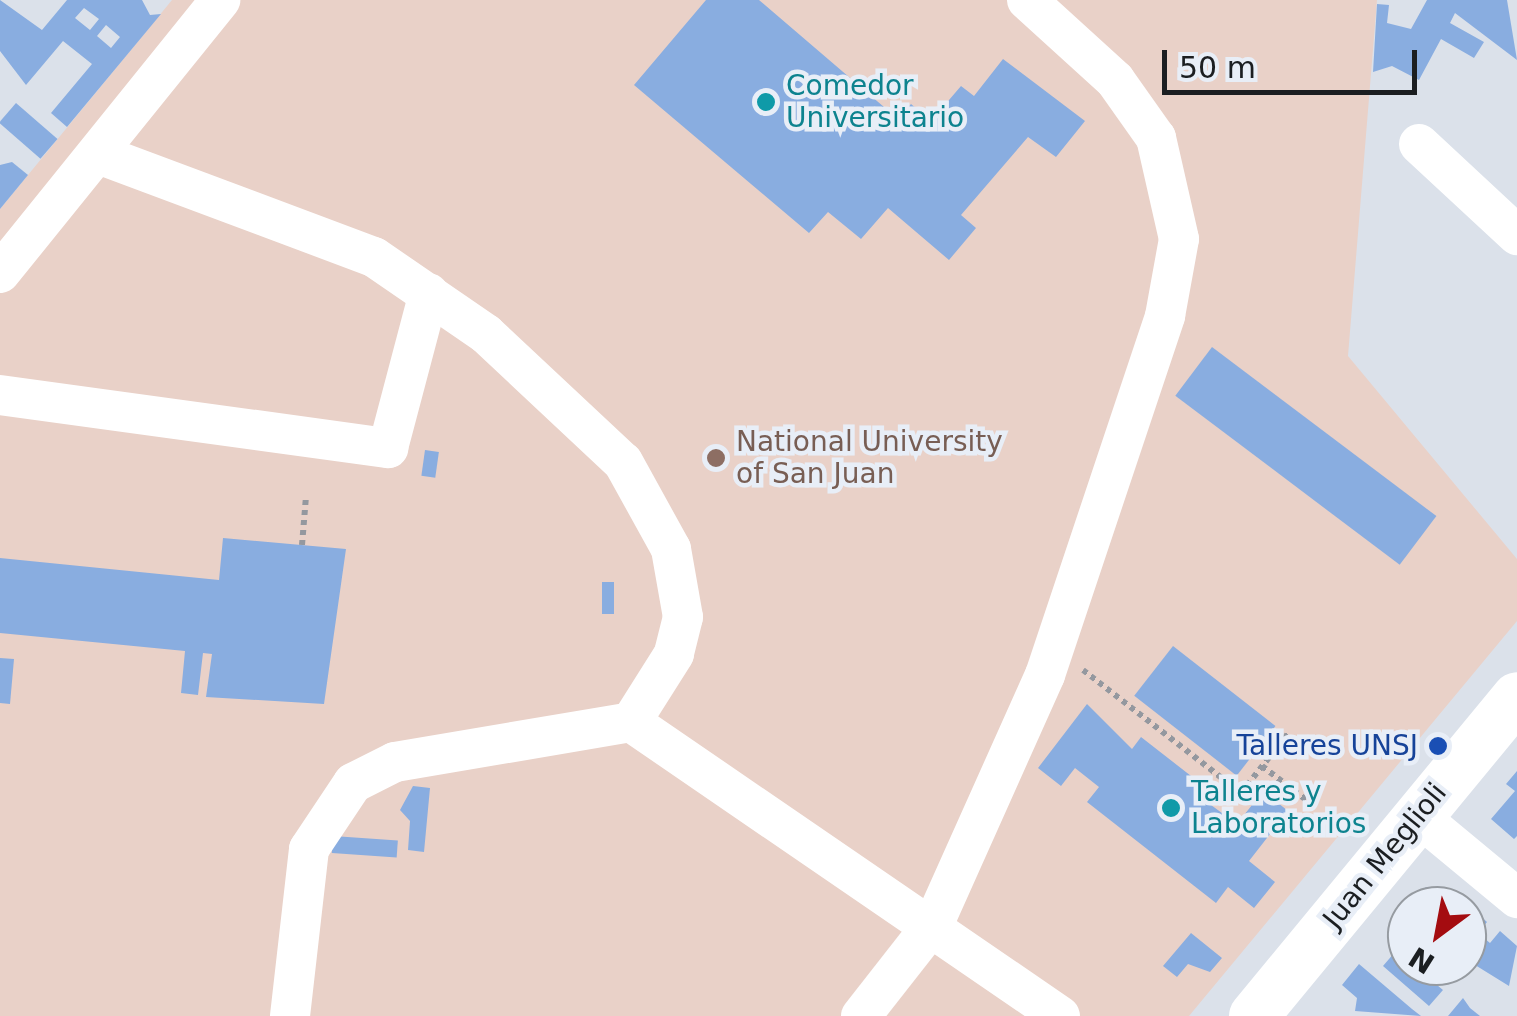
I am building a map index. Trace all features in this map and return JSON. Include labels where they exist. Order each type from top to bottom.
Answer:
[{"type":"main road","name":"Juan Meglioli","points":[[1254,1016],[1517,697]]},
{"type":"street","points":[[0,273],[101,154],[220,0]]},
{"type":"street","points":[[861,1016],[934,924],[1054,647],[1165,316],[1179,239],[1156,138],[1116,80],[1027,0]]},
{"type":"street","points":[[1419,144],[1517,236]]},
{"type":"street","points":[[101,154],[296,220],[430,293],[551,388],[650,502],[672,548],[683,617],[674,654],[631,722]]},
{"type":"street","points":[[0,395],[388,448],[430,293]]},
{"type":"street","points":[[290,1016],[309,849],[353,783],[396,762],[631,722],[934,924],[1060,1016]]},
{"type":"street","points":[[1418,816],[1517,898]]},
{"type":"path","points":[[302,545],[306,496]]},
{"type":"path","points":[[1054,647],[1241,792],[1290,732]]},
{"type":"path","points":[[1262,766],[1310,803]]},
{"type":"shaded area","name":"National University of San Juan","points":[[172,0],[1377,0],[1348,356],[1517,559],[1517,621],[1189,1016],[0,1016],[0,209]]},
{"type":"building","points":[[0,0],[42,30],[67,0],[142,0],[150,15],[161,14],[67,127],[51,113],[92,64],[63,41],[26,85],[0,51]],"holes":[[[84,8],[99,19],[90,30],[75,18]],[[106,25],[120,37],[111,48],[97,36]]]},
{"type":"building","name":"Comedor Universitario","points":[[706,0],[759,0],[898,119],[911,104],[931,121],[961,86],[974,96],[1003,59],[1085,121],[1056,157],[1028,137],[961,215],[976,228],[949,260],[888,208],[861,239],[828,212],[809,233],[634,85]]},
{"type":"building","points":[[1427,0],[1507,0],[1517,60],[1455,13],[1450,23],[1484,42],[1474,58],[1441,39],[1419,80],[1392,66],[1373,72],[1377,4],[1389,5],[1387,23],[1411,29]]},
{"type":"building","points":[[16,103],[58,139],[40,159],[0,124]]},
{"type":"building","points":[[12,162],[28,175],[0,209],[0,165]]},
{"type":"building","points":[[1212,347],[1436,516],[1400,565],[1175,396]]},
{"type":"building","points":[[425,450],[439,452],[435,478],[421,476]]},
{"type":"building","points":[[223,538],[346,549],[324,704],[206,697],[212,654],[203,653],[198,695],[181,693],[185,651],[0,633],[0,558],[219,580]]},
{"type":"building","points":[[602,582],[614,582],[614,614],[602,614]]},
{"type":"building","points":[[1173,646],[1275,726],[1237,776],[1134,696]]},
{"type":"building","points":[[0,658],[14,659],[10,704],[0,703]]},
{"type":"building","name":"Talleres y Laboratorios","points":[[1087,704],[1132,749],[1141,737],[1218,797],[1211,805],[1237,824],[1263,791],[1288,811],[1249,861],[1275,882],[1254,908],[1228,887],[1216,903],[1087,802],[1099,787],[1075,768],[1061,786],[1038,768]]},
{"type":"building","points":[[1517,771],[1514,839],[1491,819],[1515,791],[1506,784]]},
{"type":"building","points":[[413,786],[430,788],[424,852],[408,850],[410,821],[400,810]]},
{"type":"building","points":[[333,836],[398,841],[397,857],[332,853]]},
{"type":"building","points":[[1500,931],[1517,946],[1509,986],[1487,972],[1487,940],[1490,943]]},
{"type":"building","points":[[1191,933],[1222,958],[1210,972],[1188,964],[1177,977],[1163,966]]},
{"type":"building","points":[[1359,964],[1421,1016],[1355,1011],[1357,998],[1342,985]]},
{"type":"building","points":[[1406,986],[1438,986],[1443,990],[1429,1006]]},
{"type":"building","points":[[1463,998],[1470,1008],[1480,1016],[1448,1016]]},
{"type":"place","name":"Comedor Universitario","points":[[766,102]]},
{"type":"place","name":"National University of San Juan","points":[[716,458]]},
{"type":"place","name":"Talleres UNSJ","points":[[1438,746]]},
{"type":"place","name":"Talleres y Laboratorios","points":[[1171,808]]}]
